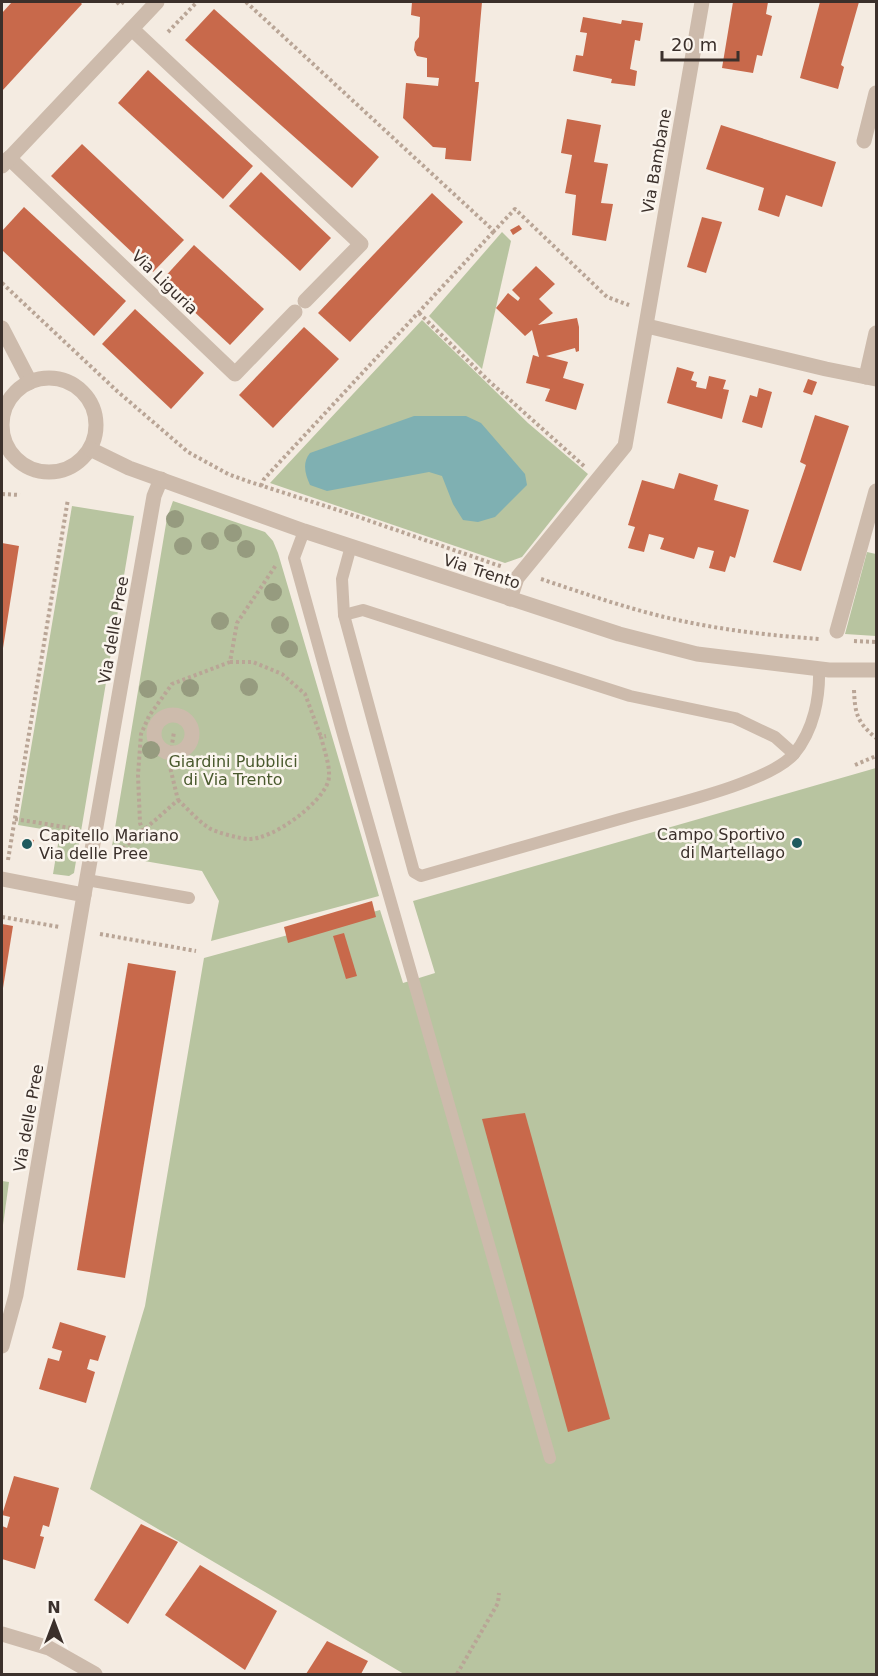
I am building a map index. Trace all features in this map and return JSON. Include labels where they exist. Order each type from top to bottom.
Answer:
[{"type":"street","name":"Via Liguria","points":[[132,28],[361,244],[235,374],[5,162],[132,28],[157,2]]},
{"type":"street","name":"Via Bambane","points":[[510,599],[517,578],[626,446],[702,2]]},
{"type":"street","points":[[864,141],[876,93]]},
{"type":"street","points":[[647,326],[871,378],[876,333]]},
{"type":"street","points":[[2,328],[30,382]]},
{"type":"street","points":[[49,378],[59,379],[77,387],[90,402],[96,421],[96,431],[90,449],[82,459],[62,470],[39,471],[28,467],[18,461],[3,442],[4,411],[11,397],[30,382],[49,378]]},
{"type":"street","name":"Via Trento","points":[[90,449],[129,468],[304,531],[620,634],[697,654],[829,670],[876,670]]},
{"type":"street","name":"Via delle Pree","points":[[2,1346],[16,1295],[153,505],[161,479]]},
{"type":"street","points":[[837,631],[876,491]]},
{"type":"street","points":[[3,879],[86,887]]},
{"type":"street","points":[[2,1634],[50,1648],[95,1674]]},
{"type":"lane","points":[[304,531],[294,558],[550,1458]]},
{"type":"lane","points":[[351,546],[342,579],[344,615],[414,872],[421,876],[744,783],[770,772],[794,754],[809,728],[817,704],[819,668]]},
{"type":"lane","points":[[344,615],[363,610],[630,696],[735,718],[775,737],[794,754]]},
{"type":"lane","points":[[86,887],[189,898]]},
{"type":"path","points":[[117,2],[120,5],[123,2]]},
{"type":"path","points":[[168,32],[197,2]]},
{"type":"path","points":[[246,2],[494,231]]},
{"type":"path","points":[[261,486],[264,479],[515,209],[607,297],[649,310]]},
{"type":"path","points":[[2,283],[117,391],[188,452],[228,474],[506,568]]},
{"type":"path","points":[[419,313],[490,382],[599,478]]},
{"type":"path","points":[[2,494],[20,495]]},
{"type":"path","points":[[3,879],[68,499]]},
{"type":"path","points":[[230,662],[237,623],[276,564]]},
{"type":"path","points":[[537,578],[605,601],[688,622],[787,637],[822,639]]},
{"type":"path","points":[[850,641],[876,642]]},
{"type":"path","points":[[143,831],[140,823],[138,775],[141,735],[149,716],[172,684],[230,662],[253,662],[282,674],[305,694],[321,738],[329,781],[306,811],[276,831],[249,839],[210,829],[178,800],[169,763],[174,732]]},
{"type":"path","points":[[854,689],[855,711],[864,728],[876,738]]},
{"type":"path","points":[[321,738],[342,731]]},
{"type":"path","points":[[855,765],[876,756]]},
{"type":"path","points":[[93,850],[120,851],[178,800]]},
{"type":"path","points":[[15,819],[96,832]]},
{"type":"path","points":[[2,917],[60,927]]},
{"type":"path","points":[[100,934],[196,951]]},
{"type":"path","points":[[457,1674],[498,1603],[500,1593]]},
{"type":"green space","points":[[502,232],[511,241],[482,369],[429,316]]},
{"type":"green space","points":[[422,320],[528,423],[588,474],[522,557],[505,563],[270,483]]},
{"type":"green space","name":"Giardini Pubblici di Via Trento","points":[[173,501],[265,532],[273,541],[379,896],[211,941],[219,901],[202,871],[127,858],[112,846],[167,518]]},
{"type":"green space","points":[[72,506],[134,516],[74,873],[69,876],[53,874],[60,832],[18,825]]},
{"type":"green space","points":[[867,552],[876,554],[876,636],[845,634]]},
{"type":"green space","points":[[876,768],[876,1674],[404,1674],[90,1489],[145,1306],[204,958],[380,910],[403,983],[435,973],[413,901]]},
{"type":"green space","points":[[2,1181],[9,1182],[2,1232]]},
{"type":"water","points":[[414,416],[466,416],[481,423],[525,474],[527,485],[495,517],[478,522],[463,520],[453,504],[442,476],[429,472],[327,491],[310,485],[305,469],[310,453]]},
{"type":"building","points":[[12,2],[80,2],[82,4],[2,91],[2,13]]},
{"type":"building","points":[[412,2],[482,2],[475,82],[479,82],[471,161],[445,159],[446,148],[433,147],[403,118],[406,83],[438,86],[439,78],[427,77],[427,58],[417,56],[414,50],[415,42],[419,37],[420,17],[411,15]]},
{"type":"building","points":[[733,2],[768,2],[766,14],[772,16],[762,56],[757,55],[753,73],[722,68]]},
{"type":"building","points":[[820,2],[859,2],[841,65],[844,67],[838,89],[800,78]]},
{"type":"building","points":[[214,9],[379,157],[352,188],[185,40]]},
{"type":"building","points":[[583,17],[621,24],[622,20],[643,23],[640,41],[635,40],[630,69],[637,71],[635,86],[611,83],[612,79],[573,71],[576,55],[583,56],[587,33],[580,32]]},
{"type":"building","points":[[148,70],[253,166],[223,199],[118,103]]},
{"type":"building","points":[[567,119],[601,125],[594,162],[608,164],[601,203],[613,204],[606,241],[572,235],[576,195],[565,193],[572,155],[561,153]]},
{"type":"building","points":[[721,125],[836,162],[822,207],[786,195],[779,217],[758,210],[764,188],[706,169]]},
{"type":"building","points":[[82,144],[184,240],[153,272],[51,176]]},
{"type":"building","points":[[261,172],[331,238],[300,271],[229,206]]},
{"type":"building","points":[[432,193],[463,222],[350,342],[318,313]]},
{"type":"building","points":[[24,207],[126,301],[94,336],[2,250],[2,231]]},
{"type":"building","points":[[702,217],[722,222],[706,273],[687,267]]},
{"type":"building","points":[[519,225],[522,229],[513,235],[510,230]]},
{"type":"building","points":[[194,245],[264,309],[230,345],[161,281]]},
{"type":"building","points":[[536,266],[555,284],[539,299],[553,313],[538,325],[577,318],[579,351],[576,352],[575,348],[546,356],[568,362],[563,378],[584,384],[576,410],[545,401],[550,389],[526,383],[533,355],[539,357],[532,330],[525,336],[496,308],[508,293],[518,301],[520,298],[512,290]]},
{"type":"building","points":[[135,309],[204,373],[171,409],[102,344]]},
{"type":"building","points":[[304,327],[339,359],[273,428],[239,395]]},
{"type":"building","points":[[677,367],[694,372],[691,380],[697,382],[696,387],[706,389],[709,376],[726,380],[723,389],[729,390],[722,419],[667,403]]},
{"type":"building","points":[[808,379],[817,382],[812,395],[803,392]]},
{"type":"building","points":[[759,388],[772,392],[762,428],[742,422],[750,395],[757,397]]},
{"type":"building","points":[[815,415],[849,426],[801,571],[773,562],[806,465],[800,462]]},
{"type":"building","points":[[679,473],[718,485],[714,500],[749,510],[735,558],[730,556],[725,572],[709,568],[714,551],[698,547],[694,559],[660,549],[664,538],[649,534],[644,552],[628,548],[635,527],[628,525],[642,480],[674,489]]},
{"type":"building","points":[[2,543],[19,546],[3,648],[2,648]]},
{"type":"building","name":"Capitello Mariano Via delle Pree","points":[[23,838],[34,840],[32,849],[21,848]]},
{"type":"building","points":[[372,901],[376,917],[288,943],[284,927]]},
{"type":"building","points":[[2,924],[13,926],[3,988],[2,988]]},
{"type":"building","points":[[344,933],[357,976],[346,979],[333,936]]},
{"type":"building","points":[[128,963],[176,971],[125,1278],[77,1270]]},
{"type":"building","points":[[525,1113],[610,1419],[568,1432],[482,1119]]},
{"type":"building","points":[[60,1322],[106,1336],[98,1361],[90,1359],[87,1369],[95,1372],[86,1403],[39,1389],[48,1358],[59,1361],[62,1351],[52,1348]]},
{"type":"building","points":[[14,1476],[59,1488],[49,1527],[43,1525],[40,1536],[44,1537],[35,1569],[2,1559],[2,1526],[7,1528],[10,1517],[2,1515]]},
{"type":"building","points":[[141,1524],[178,1542],[128,1624],[94,1600]]},
{"type":"building","points":[[200,1565],[277,1611],[245,1670],[165,1615]]},
{"type":"building","points":[[327,1641],[368,1661],[361,1674],[306,1674]]},
{"type":"place","name":"Campo Sportivo di Martellago","points":[[797,843]]},
{"type":"place","name":"Capitello Mariano Via delle Pree","points":[[27,844]]}]
